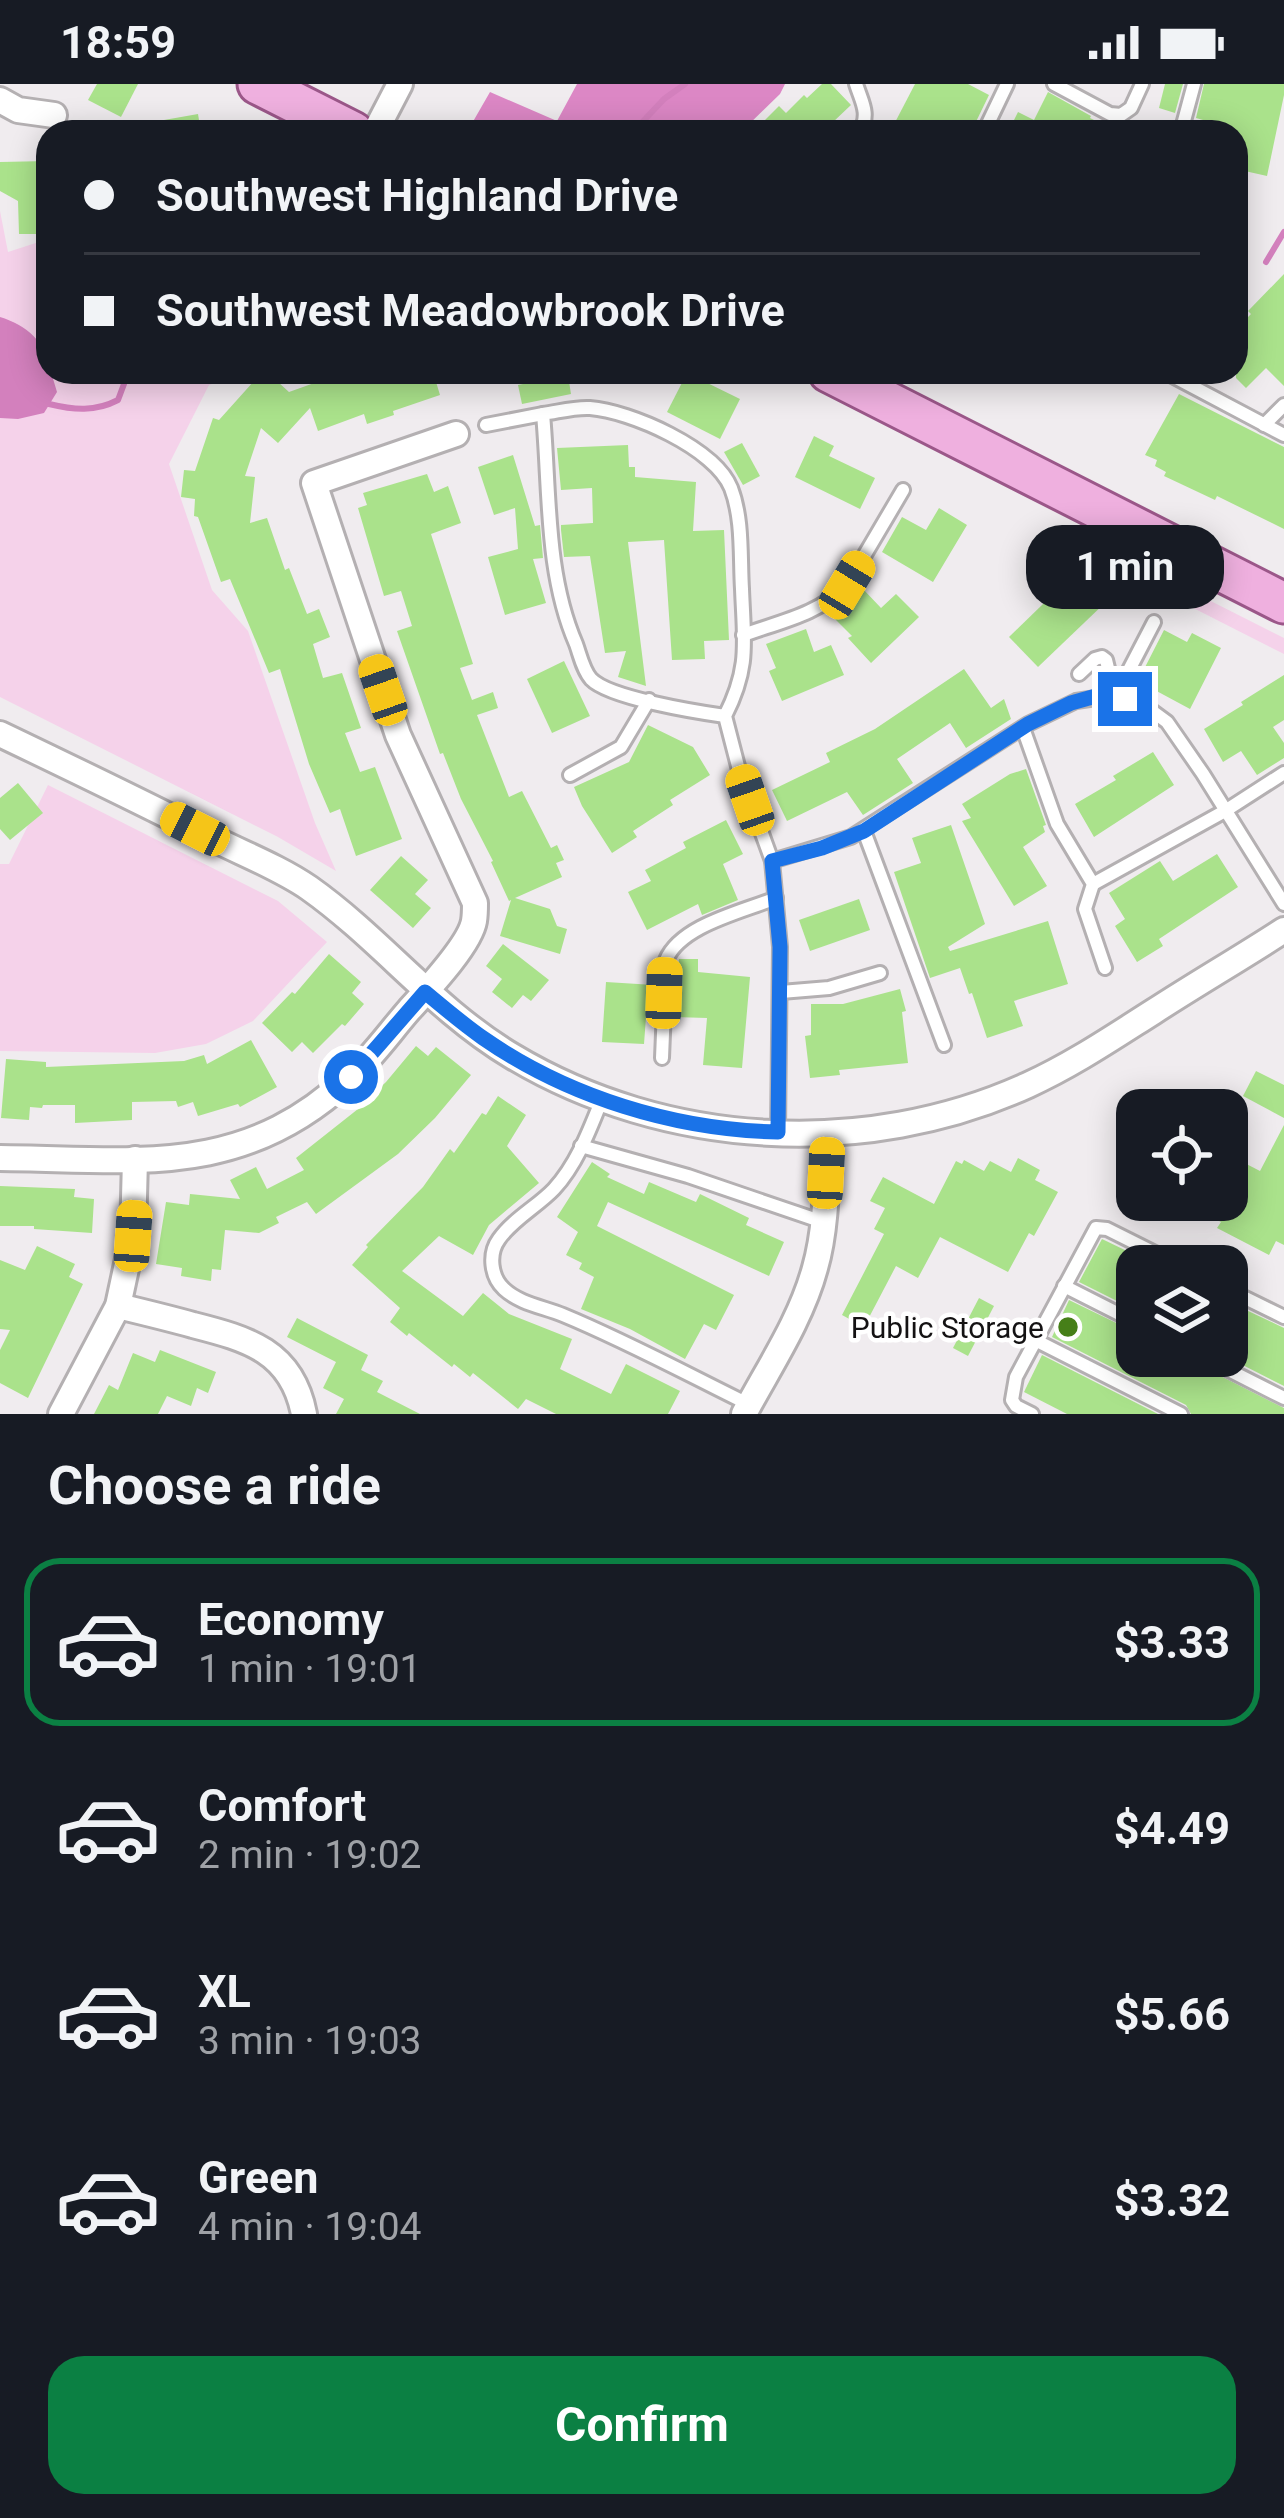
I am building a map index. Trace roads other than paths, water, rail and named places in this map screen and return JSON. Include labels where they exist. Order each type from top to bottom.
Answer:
[{"type":"main road","points":[[258,84],[329,120]]},
{"type":"main road","points":[[853,384],[1284,603]]},
{"type":"street","points":[[381,120],[400,84]]},
{"type":"street","points":[[0,100],[18,110],[54,115]]},
{"type":"street","points":[[0,1158],[165,1159],[232,1149],[294,1122],[351,1077],[465,941],[474,924],[475,903],[398,735],[314,482],[456,434]]},
{"type":"street","points":[[0,734],[309,888],[425,992],[510,1055],[602,1099],[704,1126],[828,1135],[929,1120],[1026,1086],[1084,1055],[1284,930]]},
{"type":"street","points":[[747,1409],[816,1267],[828,1135]]},
{"type":"street","points":[[62,1414],[118,1306],[133,1236],[135,1159]]},
{"type":"street","points":[[118,1306],[234,1335],[264,1349],[287,1370],[301,1394],[304,1414]]},
{"type":"lane","points":[[856,84],[866,120]]},
{"type":"lane","points":[[990,120],[1007,84]]},
{"type":"lane","points":[[1054,84],[1121,116],[1131,108],[1142,84]]},
{"type":"lane","points":[[1184,120],[1194,84]]},
{"type":"lane","points":[[1187,384],[1284,435]]},
{"type":"lane","points":[[1264,425],[1284,405]]},
{"type":"lane","points":[[486,425],[584,408],[605,410],[674,437],[711,460],[730,485],[740,536],[744,668],[725,716],[772,861],[781,992],[778,1132]]},
{"type":"lane","points":[[544,414],[554,566],[566,623],[591,679],[603,687],[683,710],[725,716]]},
{"type":"lane","points":[[743,635],[835,598],[903,490]]},
{"type":"lane","points":[[1115,698],[1154,622]]},
{"type":"lane","points":[[1079,674],[1102,657],[1115,698]]},
{"type":"lane","points":[[772,861],[864,831],[1023,728],[1096,696],[1148,708],[1167,722],[1284,904]]},
{"type":"lane","points":[[570,775],[621,747],[650,700]]},
{"type":"lane","points":[[1023,728],[1057,824],[1093,884]]},
{"type":"lane","points":[[1105,968],[1085,909],[1093,884],[1284,773]]},
{"type":"lane","points":[[864,831],[944,1046]]},
{"type":"lane","points":[[662,1058],[665,960],[673,946],[692,932],[776,898]]},
{"type":"lane","points":[[781,992],[829,988],[880,973]]},
{"type":"lane","points":[[602,1099],[554,1189],[500,1237],[492,1260],[500,1286],[516,1298],[564,1316],[747,1409]]},
{"type":"lane","points":[[581,1146],[823,1222]]},
{"type":"lane","points":[[1032,1414],[1012,1400],[1016,1377],[1092,1232],[1101,1226],[1139,1245]]},
{"type":"lane","points":[[1064,1286],[1116,1313]]},
{"type":"lane","points":[[1248,1299],[1284,1317]]},
{"type":"lane","points":[[1035,1340],[1181,1414]]},
{"type":"lane","points":[[1242,1377],[1284,1398]]},
{"type":"waterway","points":[[644,120],[685,84]]},
{"type":"waterway","points":[[1266,262],[1284,232]]},
{"type":"waterway","points":[[49,404],[101,407],[118,400],[124,384]]},
{"type":"place","name":"Public Storage","points":[[1068,1327]]}]
